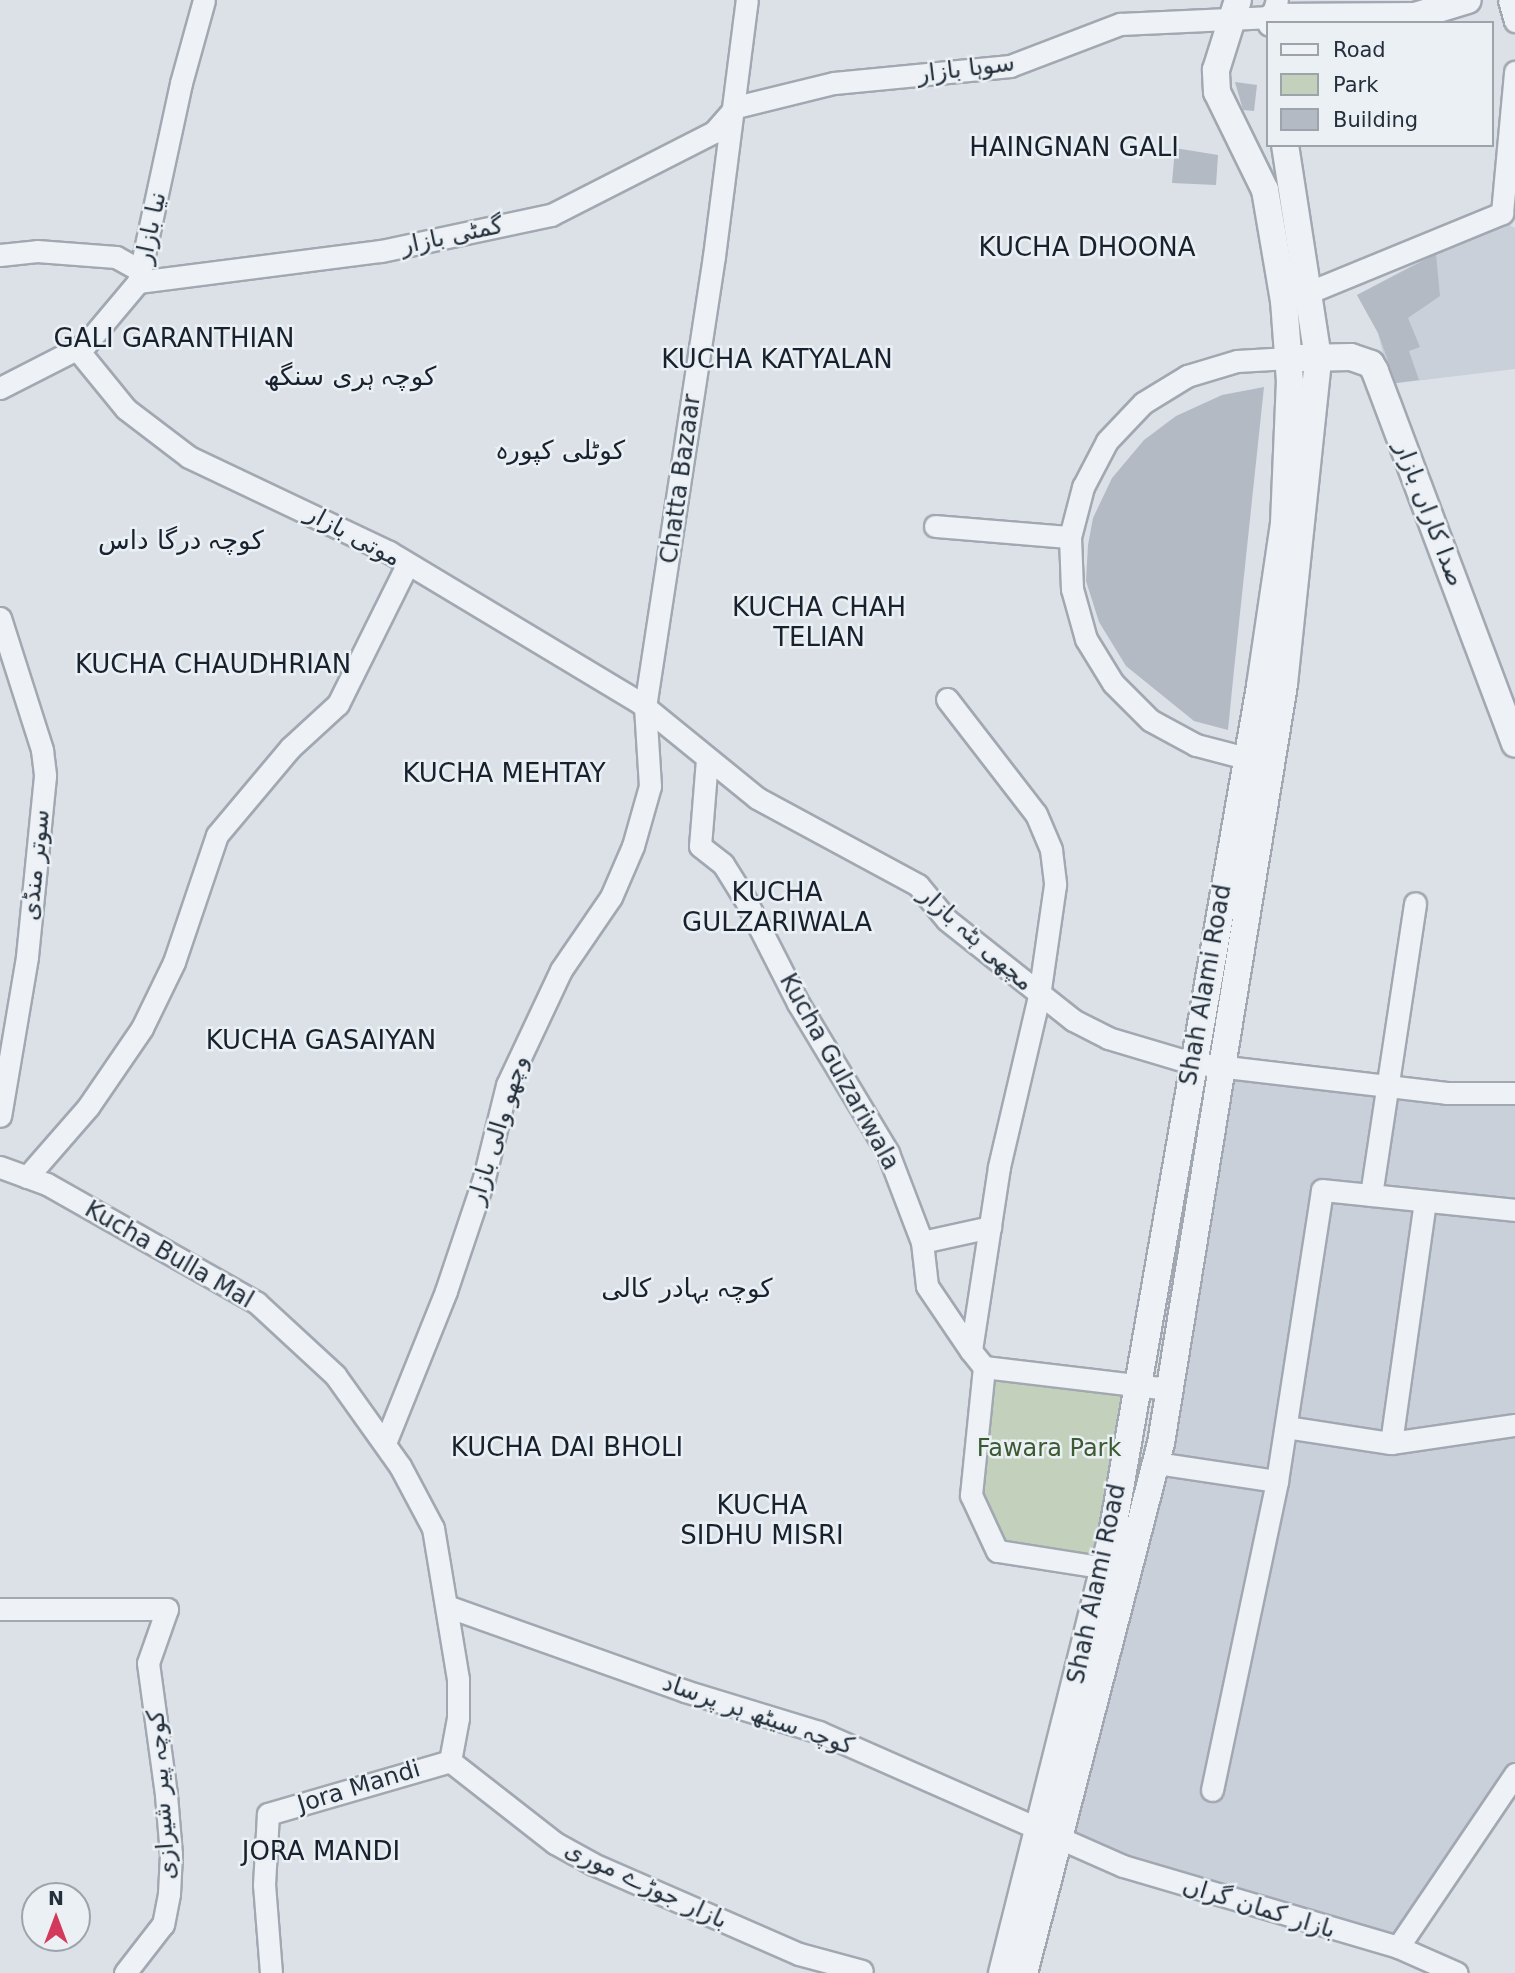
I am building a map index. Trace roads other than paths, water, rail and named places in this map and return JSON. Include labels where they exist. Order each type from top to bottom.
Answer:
[{"type":"street","name":"نیا بازار","points":[[0,388],[86,344],[140,276],[181,83],[204,0]]},
{"type":"street","name":"Chatta Bazaar","points":[[645,707],[736,107],[747,0]]},
{"type":"street","points":[[1273,13],[1415,16],[1468,0]]},
{"type":"street","points":[[1509,0],[1515,21]]},
{"type":"street","name":"سوہا بازار","points":[[736,107],[835,83],[1010,66],[1120,24],[1236,8],[1273,13]]},
{"type":"street","name":"Shah Alami Road","points":[[1002,1973],[1051,1835],[1129,1571],[1156,1464],[1219,1065],[1284,684],[1318,358],[1296,298],[1265,190],[1217,92],[1216,70],[1236,8]]},
{"type":"street","points":[[1296,298],[1502,213],[1515,72]]},
{"type":"street","name":"گمٹی بازار","points":[[140,276],[382,251],[551,215],[714,132],[736,107]]},
{"type":"street","name":"Shah Alami Road","points":[[1024,1973],[1136,1384],[1246,758],[1284,523],[1289,358],[1296,298],[1285,147]]},
{"type":"street","points":[[0,255],[37,251],[116,257],[140,276]]},
{"type":"street","name":"موتی بازار","points":[[77,349],[125,409],[189,457],[354,533],[645,707]]},
{"type":"street","name":"صدا کاراں بازار","points":[[1289,358],[1351,357],[1371,364],[1515,744]]},
{"type":"street","points":[[1246,758],[1196,746],[1150,720],[1113,684],[1086,639],[1072,589],[1070,537],[1083,487],[1095,464],[1107,442],[1143,403],[1187,376],[1237,361],[1289,358]]},
{"type":"street","points":[[935,526],[1070,537]]},
{"type":"street","points":[[27,1177],[88,1107],[142,1028],[174,962],[217,835],[290,748],[338,704],[407,565]]},
{"type":"street","name":"سوتر منڈی","points":[[0,618],[42,750],[45,776],[27,957],[0,1116]]},
{"type":"street","points":[[947,699],[1036,814],[1051,850],[1055,885],[1039,996],[990,1227],[978,1359],[971,1495],[997,1551],[1129,1571]]},
{"type":"street","name":"مچھی ہٹہ بازار","points":[[645,707],[757,798],[918,885],[947,920],[1039,996],[1108,1038],[1192,1063],[1446,1093],[1515,1093]]},
{"type":"street","name":"وچھو والی بازار","points":[[385,1443],[454,1266],[494,1147],[507,1085],[561,970],[611,897],[633,846],[652,764],[645,707]]},
{"type":"street","name":"Kucha Gulzariwala","points":[[707,759],[701,846],[723,864],[744,897],[802,1010],[888,1153],[922,1242],[927,1286],[978,1359]]},
{"type":"street","points":[[1371,1195],[1384,1086],[1415,903]]},
{"type":"street","name":"Kucha Bulla Mal","points":[[0,1167],[27,1177],[257,1303],[335,1375],[385,1443],[433,1528],[449,1607],[458,1679],[458,1718],[450,1761]]},
{"type":"street","points":[[1212,1790],[1278,1481],[1322,1191],[1515,1210]]},
{"type":"street","points":[[1391,1443],[1425,1200]]},
{"type":"street","points":[[922,1242],[990,1227]]},
{"type":"street","points":[[978,1359],[1169,1389]]},
{"type":"street","points":[[1286,1427],[1391,1443],[1515,1425]]},
{"type":"street","points":[[1156,1464],[1278,1481]]},
{"type":"street","name":"کوچہ سیٹھ ہر پرساد","points":[[449,1607],[685,1691],[819,1732],[1051,1835]]},
{"type":"street","name":"کوچہ پیر شیرازی","points":[[0,1609],[167,1609],[148,1663],[172,1854],[169,1894],[163,1924],[125,1973]]},
{"type":"street","name":"Jora Mandi","points":[[271,1973],[264,1885],[268,1814],[450,1761]]},
{"type":"street","name":"بازار جوڑے موری","points":[[450,1761],[555,1843],[593,1864],[799,1954],[862,1971]]},
{"type":"street","points":[[1398,1947],[1515,1774]]},
{"type":"street","name":"بازار کمان گراں","points":[[1051,1835],[1158,1878],[1398,1947],[1457,1973]]},
{"type":"district","name":"HAINGNAN GALI","points":[[1074,148]]},
{"type":"district","name":"KUCHA DHOONA","points":[[1087,248]]},
{"type":"district","name":"GALI GARANTHIAN","points":[[174,339]]},
{"type":"district","name":"KUCHA KATYALAN","points":[[777,360]]},
{"type":"district","name":"کوچہ ہری سنگھ","points":[[350,377]]},
{"type":"district","name":"کوٹلی کپورہ","points":[[561,451]]},
{"type":"district","name":"کوچہ درگا داس","points":[[181,541]]},
{"type":"district","name":"KUCHA CHAH TELIAN","points":[[819,623]]},
{"type":"district","name":"KUCHA CHAUDHRIAN","points":[[213,665]]},
{"type":"district","name":"KUCHA MEHTAY","points":[[504,774]]},
{"type":"district","name":"KUCHA GULZARIWALA","points":[[777,908]]},
{"type":"district","name":"KUCHA GASAIYAN","points":[[321,1041]]},
{"type":"district","name":"کوچہ بہادر کالی","points":[[687,1289]]},
{"type":"district","name":"KUCHA DAI BHOLI","points":[[567,1448]]},
{"type":"district","name":"KUCHA SIDHU MISRI","points":[[762,1521]]},
{"type":"district","name":"JORA MANDI","points":[[321,1852]]},
{"type":"park label","name":"Fawara Park","points":[[1049,1449]]}]
